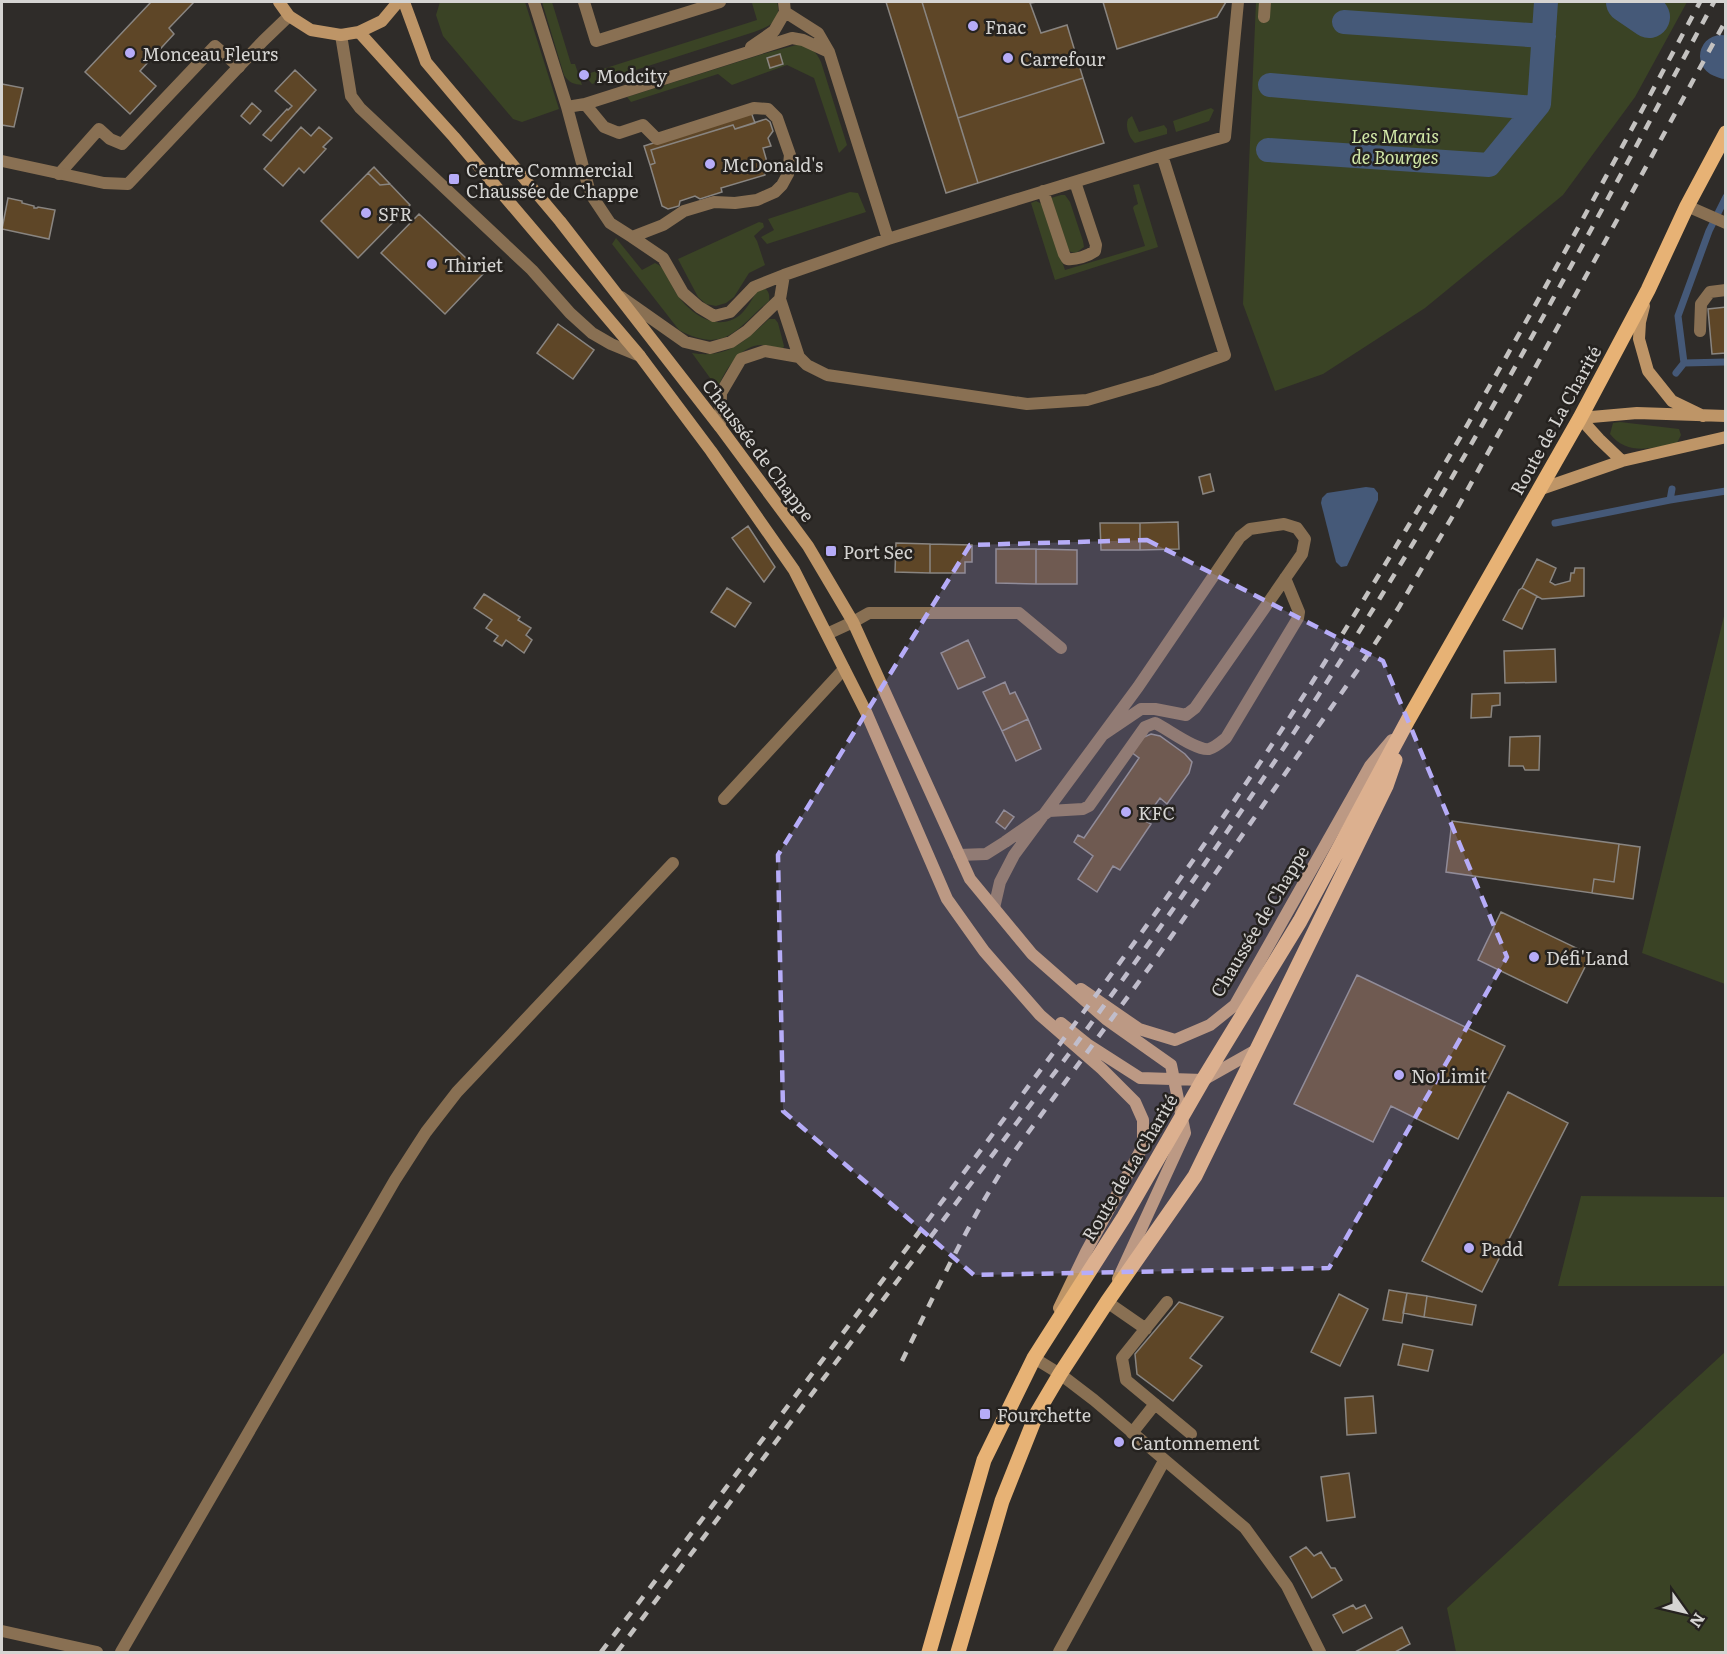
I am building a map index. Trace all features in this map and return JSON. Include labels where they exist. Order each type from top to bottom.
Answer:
[{"type":"main road","points":[[279,2],[289,16],[311,30],[341,36],[359,32],[382,21],[398,2]]},
{"type":"main road","name":"Chaussée de Chappe","points":[[404,2],[426,62],[560,221],[720,427],[808,546],[853,622],[970,879],[1032,954],[1106,1019],[1171,1065],[1185,1133],[1107,1302]]},
{"type":"main road","points":[[359,32],[454,137],[639,356],[711,451],[794,570],[866,712],[947,899],[984,951],[1040,1015],[1102,1069],[1135,1102],[1143,1120],[1143,1146],[1086,1252],[1034,1358]]},
{"type":"main road","name":"Route de La Charité","points":[[929,1653],[984,1460],[1034,1358],[1124,1217],[1203,1080],[1300,921],[1408,720],[1580,418],[1648,290],[1687,206],[1725,133]]},
{"type":"main road","points":[[1648,290],[1640,322],[1639,339],[1648,372],[1672,401],[1703,416]]},
{"type":"main road","points":[[1580,418],[1637,413],[1725,416]]},
{"type":"main road","points":[[1580,418],[1622,461]]},
{"type":"main road","points":[[1538,490],[1622,461],[1725,437]]},
{"type":"main road","name":"Chaussée de Chappe","points":[[1032,954],[1139,1029],[1175,1040],[1210,1024],[1235,1005],[1370,766],[1408,720]]},
{"type":"main road","name":"Route de La Charité","points":[[958,1653],[1002,1501],[1037,1413],[1107,1302],[1195,1176],[1386,786],[1408,720]]},
{"type":"main road","points":[[984,951],[1030,999],[1087,1044],[1140,1078],[1203,1080],[1258,1048]]},
{"type":"street","points":[[534,2],[567,107],[590,193],[610,223],[663,258],[683,293],[714,316],[730,312],[754,287],[784,275],[888,239],[1225,137],[1238,2]]},
{"type":"street","points":[[584,2],[596,41],[720,2]]},
{"type":"street","points":[[1264,17],[1265,2]]},
{"type":"street","points":[[740,55],[774,31],[785,7],[818,33],[829,52],[888,239]]},
{"type":"street","points":[[2,161],[104,183],[128,184],[289,16]]},
{"type":"street","points":[[341,36],[351,96],[360,108],[532,270],[570,313],[592,333],[610,344],[639,356]]},
{"type":"street","points":[[567,107],[585,104],[792,38],[803,40],[829,52]]},
{"type":"street","points":[[59,174],[99,129],[110,139],[122,144],[215,46],[238,67]]},
{"type":"street","points":[[585,104],[604,127],[619,133],[643,125],[657,139],[754,108],[768,109],[777,118],[790,155],[788,174],[775,192],[757,200],[735,203],[714,202],[684,212],[663,225],[632,237]]},
{"type":"street","points":[[784,275],[780,299],[799,357],[807,365],[827,375],[1027,404],[1087,400],[1156,380],[1225,355],[1162,155]]},
{"type":"street","points":[[1043,191],[1064,254],[1067,259],[1072,260],[1091,254],[1095,251],[1096,244],[1075,182]]},
{"type":"street","points":[[1687,206],[1724,223]]},
{"type":"street","points":[[1700,331],[1701,304],[1710,292],[1725,290]]},
{"type":"street","points":[[618,295],[685,342],[710,348],[731,342],[747,331],[780,299]]},
{"type":"street","points":[[720,427],[721,393],[741,359],[765,351],[799,357]]},
{"type":"street","points":[[994,908],[1000,882],[1014,855],[1138,687],[1240,537],[1250,529],[1284,524],[1297,528],[1305,539],[1302,554],[1195,708],[1186,715],[1155,708],[1141,710],[1104,734]]},
{"type":"street","points":[[959,855],[986,854],[1049,810],[1083,809],[1089,806],[1145,727],[1155,723],[1193,745],[1209,749],[1226,738],[1298,618],[1299,612],[1285,578]]},
{"type":"street","points":[[826,634],[869,613],[1019,613],[1061,648]]},
{"type":"street","points":[[724,799],[844,669]]},
{"type":"street","points":[[121,1653],[395,1180],[426,1132],[469,1079],[673,863]]},
{"type":"street","points":[[1107,1302],[1146,1329]]},
{"type":"street","points":[[1167,1302],[1122,1358],[1126,1380],[1191,1434]]},
{"type":"street","points":[[1034,1358],[1060,1374],[1094,1400],[1245,1528],[1287,1586],[1320,1653]]},
{"type":"street","points":[[1132,1433],[1155,1404]]},
{"type":"street","points":[[1059,1653],[1164,1461]]},
{"type":"street","points":[[2,1631],[97,1653]]},
{"type":"highlighted area","points":[[1147,540],[1383,661],[1507,957],[1329,1268],[974,1275],[783,1111],[778,855],[970,545]]},
{"type":"green space","points":[[440,2],[525,2],[559,109],[522,122],[513,119],[443,36],[436,15]]},
{"type":"green space","points":[[542,2],[552,2],[571,64],[575,64],[582,85],[572,83],[564,75]]},
{"type":"green space","points":[[777,2],[778,8],[778,14],[773,22],[760,30],[592,84],[584,75],[757,20],[752,3]]},
{"type":"green space","name":"Les Marais de Bourges","points":[[1256,2],[1687,2],[1635,97],[1563,195],[1425,308],[1323,374],[1275,391],[1243,304]]},
{"type":"green space","points":[[800,44],[813,50],[821,62],[847,145],[839,153],[814,78],[787,65],[732,85],[718,74],[631,102],[627,97],[763,54]]},
{"type":"green space","points":[[1211,108],[1214,110],[1209,121],[1176,132],[1173,121]]},
{"type":"green space","points":[[1132,116],[1139,132],[1164,125],[1167,134],[1135,143],[1127,128],[1128,119]]},
{"type":"green space","points":[[1139,184],[1158,247],[1055,280],[1031,203],[1036,201],[1042,204],[1065,270],[1145,246],[1133,208],[1138,204],[1133,185]]},
{"type":"green space","points":[[850,192],[858,193],[866,212],[767,244],[761,237],[774,230],[768,219]]},
{"type":"green space","points":[[1065,195],[1070,202],[1083,241],[1084,247],[1076,253],[1068,250],[1051,198]]},
{"type":"green space","points":[[759,222],[763,223],[764,227],[754,236],[765,265],[749,273],[734,297],[726,303],[716,306],[706,304],[698,297],[678,259]]},
{"type":"green space","points":[[616,238],[642,270],[655,263],[659,265],[682,301],[705,319],[722,322],[740,315],[759,288],[763,287],[767,290],[769,301],[730,335],[708,340],[695,337],[679,330],[612,244]]},
{"type":"green space","points":[[769,319],[775,319],[778,323],[783,349],[761,345],[748,348],[732,363],[718,389],[692,353],[726,351],[744,341]]},
{"type":"green space","points":[[1613,423],[1679,429],[1681,435],[1677,443],[1641,449],[1632,448],[1617,441],[1610,434]]},
{"type":"green space","points":[[1725,612],[1725,984],[1642,953]]},
{"type":"green space","points":[[1581,1196],[1725,1197],[1725,1286],[1558,1286]]},
{"type":"green space","points":[[1725,1352],[1725,1652],[1456,1652],[1447,1608]]},
{"type":"water","points":[[1366,487],[1374,488],[1378,493],[1378,500],[1347,566],[1341,567],[1336,562],[1321,503],[1322,498],[1327,493]]},
{"type":"building","name":"Monceau Fleurs","points":[[151,2],[194,2],[169,28],[174,34],[140,71],[156,86],[130,114],[85,72]]},
{"type":"building","points":[[886,2],[922,2],[978,183],[946,193]]},
{"type":"building","name":"Carrefour","points":[[922,2],[1037,2],[1030,3],[1041,33],[1067,25],[1083,78],[958,118]]},
{"type":"building","name":"Carrefour","points":[[1103,2],[1226,2],[1217,17],[1117,49]]},
{"type":"building","points":[[780,54],[783,64],[770,68],[767,58]]},
{"type":"building","points":[[295,70],[316,90],[271,141],[263,135],[292,106],[275,91]]},
{"type":"building","points":[[1083,78],[1104,143],[978,183],[958,118]]},
{"type":"building","points":[[2,84],[23,88],[14,127],[2,125]]},
{"type":"building","points":[[252,103],[261,111],[250,124],[241,116]]},
{"type":"building","points":[[751,112],[755,123],[735,129],[733,125],[651,150],[655,163],[650,165],[644,146]]},
{"type":"building","name":"McDonald's","points":[[766,119],[770,122],[773,131],[768,138],[771,146],[763,148],[769,169],[765,175],[721,188],[722,192],[700,199],[695,196],[680,201],[679,206],[668,209],[662,206],[650,165],[655,163],[651,150],[733,125],[735,129]]},
{"type":"building","points":[[301,127],[311,136],[319,127],[332,138],[323,147],[326,149],[304,173],[299,168],[283,186],[264,169]]},
{"type":"building","points":[[374,167],[390,184],[380,185],[368,173]]},
{"type":"building","name":"SFR","points":[[368,173],[380,185],[390,184],[410,205],[358,258],[321,221]]},
{"type":"building","points":[[8,198],[22,201],[34,208],[55,210],[49,239],[2,229]]},
{"type":"building","name":"Thiriet","points":[[419,214],[483,274],[445,314],[381,253]]},
{"type":"building","points":[[1726,307],[1726,353],[1712,354],[1708,309]]},
{"type":"building","points":[[558,324],[594,350],[573,379],[537,353]]},
{"type":"building","points":[[1210,474],[1214,491],[1203,494],[1199,477]]},
{"type":"building","points":[[1178,522],[1179,549],[1140,550],[1140,523]]},
{"type":"building","points":[[1100,523],[1140,523],[1140,550],[1101,550]]},
{"type":"building","points":[[748,526],[775,567],[764,582],[732,538]]},
{"type":"building","points":[[896,543],[930,544],[930,573],[895,572]]},
{"type":"building","points":[[930,544],[972,545],[972,562],[965,562],[965,573],[930,573]]},
{"type":"building","points":[[996,549],[1036,549],[1036,584],[996,583]]},
{"type":"building","points":[[1036,549],[1077,550],[1077,584],[1036,584]]},
{"type":"building","points":[[1537,559],[1556,568],[1550,582],[1555,585],[1570,581],[1571,573],[1574,573],[1575,568],[1584,568],[1584,596],[1542,599],[1522,588]]},
{"type":"building","points":[[727,588],[751,603],[735,627],[711,612]]},
{"type":"building","points":[[1522,588],[1537,596],[1522,629],[1503,620]]},
{"type":"building","points":[[484,594],[520,617],[518,620],[531,628],[526,635],[532,640],[524,653],[506,640],[502,646],[494,641],[498,636],[486,628],[492,620],[474,608]]},
{"type":"building","points":[[968,640],[985,677],[958,689],[941,653]]},
{"type":"building","points":[[1555,649],[1556,682],[1505,683],[1504,651]]},
{"type":"building","points":[[1005,682],[1010,694],[1015,692],[1028,719],[1002,731],[983,692]]},
{"type":"building","points":[[1500,693],[1500,705],[1492,706],[1491,717],[1471,718],[1472,694]]},
{"type":"building","points":[[1028,719],[1041,749],[1016,761],[1002,731]]},
{"type":"building","name":"KFC","points":[[1151,734],[1160,736],[1185,754],[1192,762],[1189,773],[1167,804],[1160,798],[1144,820],[1151,824],[1120,870],[1113,866],[1097,892],[1078,879],[1093,856],[1074,842],[1078,835],[1084,838],[1139,758],[1131,752],[1144,737]]},
{"type":"building","points":[[1540,736],[1539,770],[1525,770],[1523,766],[1509,766],[1510,737]]},
{"type":"building","points":[[1004,810],[1014,817],[1005,829],[996,822]]},
{"type":"building","points":[[1452,821],[1619,844],[1614,882],[1594,879],[1592,893],[1446,872]]},
{"type":"building","points":[[1619,844],[1640,847],[1633,899],[1592,893],[1594,879],[1614,882]]},
{"type":"building","name":"Défi'Land","points":[[1501,912],[1591,955],[1567,1003],[1478,960]]},
{"type":"building","name":"No Limit","points":[[1357,975],[1505,1046],[1458,1139],[1391,1106],[1373,1142],[1294,1104]]},
{"type":"building","points":[[1508,1092],[1568,1123],[1482,1292],[1422,1261]]},
{"type":"building","points":[[1389,1290],[1407,1293],[1402,1323],[1383,1320]]},
{"type":"building","points":[[1407,1293],[1427,1296],[1424,1317],[1403,1313]]},
{"type":"building","points":[[1339,1294],[1368,1309],[1340,1366],[1311,1352]]},
{"type":"building","points":[[1427,1296],[1476,1305],[1472,1325],[1424,1317]]},
{"type":"building","points":[[1179,1302],[1223,1317],[1190,1358],[1202,1366],[1173,1401],[1137,1374],[1135,1354]]},
{"type":"building","points":[[1403,1344],[1433,1350],[1428,1371],[1398,1365]]},
{"type":"building","points":[[1373,1396],[1376,1433],[1347,1435],[1345,1398]]},
{"type":"building","points":[[1349,1473],[1355,1517],[1327,1521],[1321,1477]]},
{"type":"building","points":[[1306,1547],[1314,1556],[1321,1552],[1342,1580],[1312,1598],[1290,1557]]},
{"type":"building","points":[[1353,1605],[1356,1609],[1365,1605],[1372,1618],[1343,1633],[1333,1615]]},
{"type":"building","points":[[1402,1627],[1410,1644],[1395,1652],[1355,1652]]},
{"type":"waterway","points":[[1268,150],[1489,165],[1539,104],[1546,2]]},
{"type":"waterway","points":[[1627,2],[1649,17]]},
{"type":"waterway","points":[[1344,22],[1544,36]]},
{"type":"waterway","points":[[1721,56],[1726,58]]},
{"type":"waterway","points":[[1270,85],[1535,108]]},
{"type":"waterway","points":[[1676,373],[1684,363],[1678,316],[1709,231],[1726,197]]},
{"type":"waterway","points":[[1684,363],[1726,362]]},
{"type":"waterway","points":[[1672,489],[1670,500],[1726,491]]},
{"type":"waterway","points":[[1555,523],[1670,500]]},
{"type":"railway","points":[[601,1652],[1132,946],[1288,720],[1450,455],[1552,275],[1700,2]]},
{"type":"railway","points":[[617,1652],[1068,1055],[1149,943],[1267,772],[1380,598],[1467,451],[1714,2]]},
{"type":"railway","points":[[902,1361],[967,1231],[1011,1156],[1157,957],[1399,607],[1458,507],[1726,20]]},
{"type":"place","name":"Fnac","points":[[973,26]]},
{"type":"place","name":"Monceau Fleurs","points":[[130,53]]},
{"type":"place","name":"Carrefour","points":[[1008,58]]},
{"type":"place","name":"Modcity","points":[[584,75]]},
{"type":"place","name":"McDonald's","points":[[710,164]]},
{"type":"place","name":"Centre Commercial Chaussée de Chappe","points":[[454,179]]},
{"type":"place","name":"SFR","points":[[366,213]]},
{"type":"place","name":"Thiriet","points":[[432,264]]},
{"type":"place","name":"Port Sec","points":[[831,551]]},
{"type":"place","name":"KFC","points":[[1126,812]]},
{"type":"place","name":"Défi'Land","points":[[1534,957]]},
{"type":"place","name":"No Limit","points":[[1399,1075]]},
{"type":"place","name":"Padd","points":[[1469,1248]]},
{"type":"place","name":"Fourchette","points":[[985,1414]]},
{"type":"place","name":"Cantonnement","points":[[1119,1442]]}]
